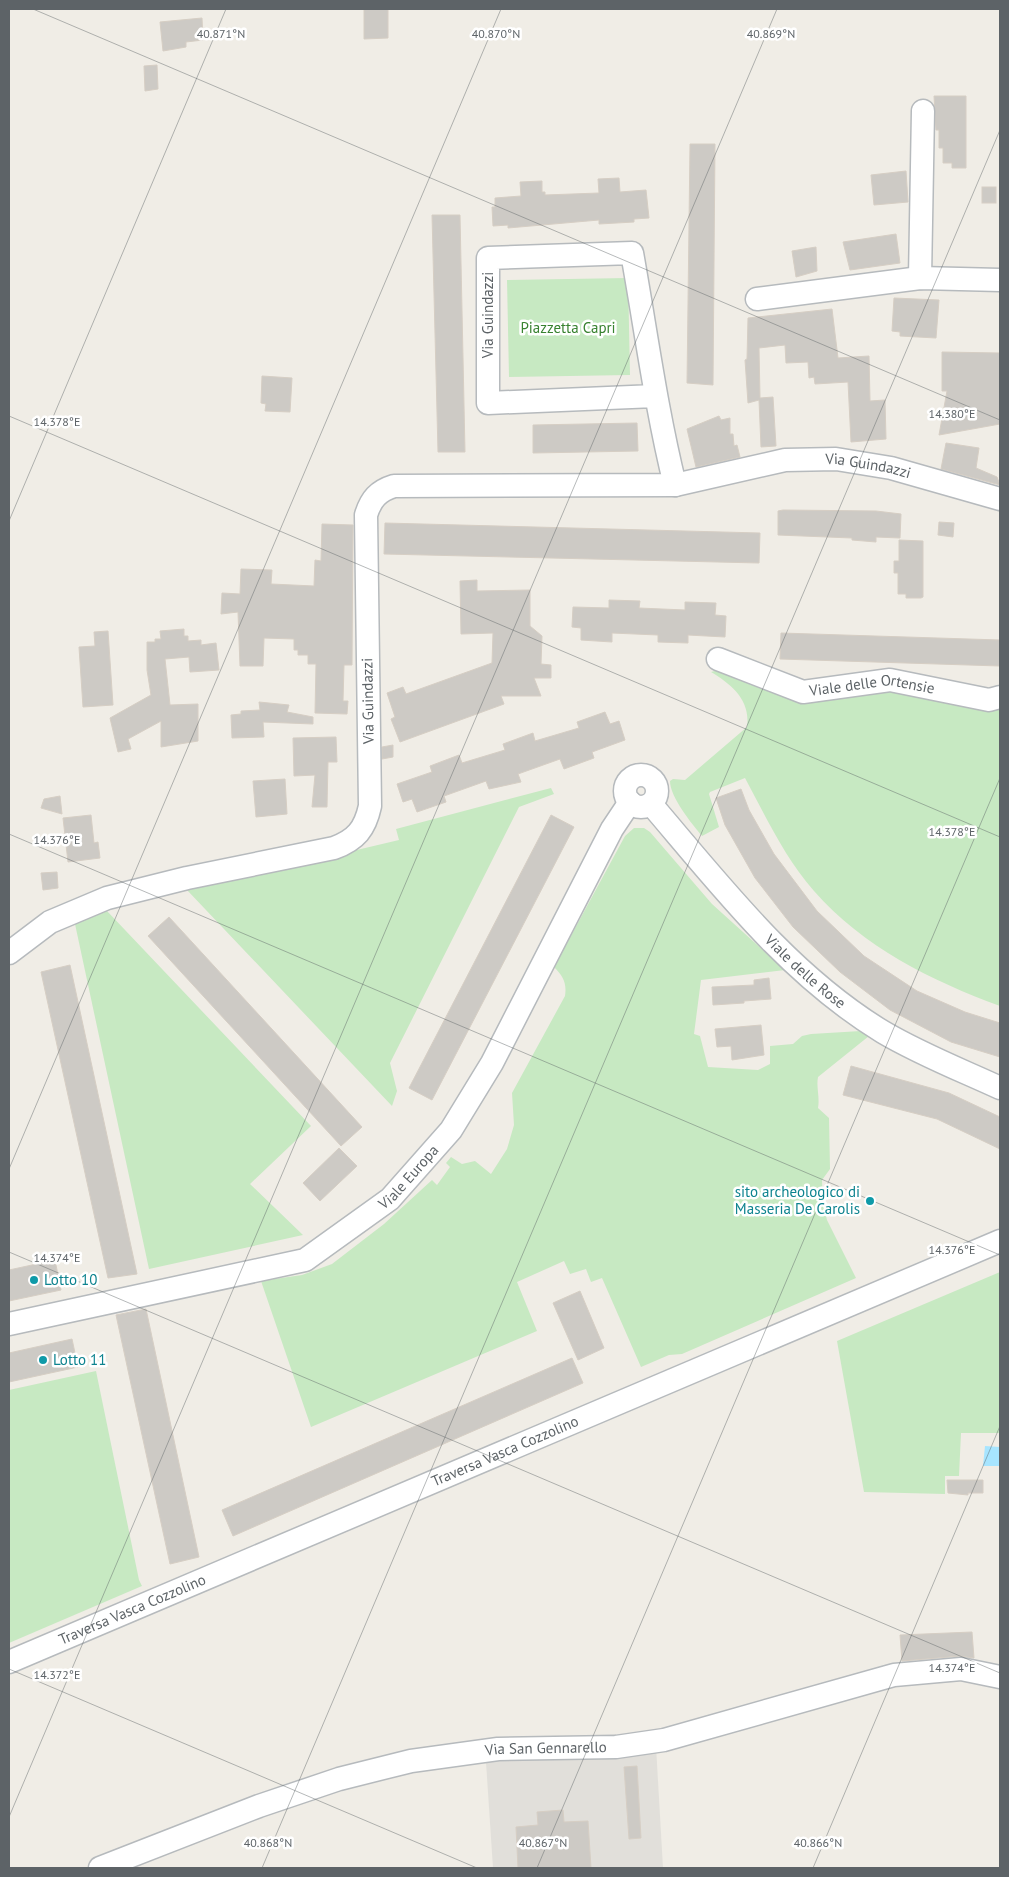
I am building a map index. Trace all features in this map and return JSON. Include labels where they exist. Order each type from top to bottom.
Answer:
[{"type":"street","points":[[920,278],[923,111]]},
{"type":"street","name":"Via Guindazzi","points":[[655,396],[488,403],[488,258],[632,253],[655,396],[660,428],[674,485]]},
{"type":"street","points":[[757,299],[920,278],[1000,280]]},
{"type":"street","name":"Via Guindazzi","points":[[9,953],[50,922],[106,898],[187,878],[334,848],[348,843],[360,833],[367,820],[370,806],[366,515],[375,496],[384,489],[394,486],[674,485],[785,460],[836,459],[891,468],[1000,499]]},
{"type":"street","name":"Viale delle Ortensie","points":[[718,660],[803,692],[890,680],[989,700],[1000,697]]},
{"type":"street","name":"Viale delle Rose","points":[[640,803],[771,942],[823,988],[882,1031],[916,1050],[1000,1088]]},
{"type":"street","name":"Viale Europa","points":[[9,1324],[305,1260],[390,1199],[451,1130],[492,1063],[612,829],[640,803]]},
{"type":"street","name":"Traversa Vasca Cozzolino","points":[[9,1662],[1000,1241]]},
{"type":"street","name":"Via San Gennarello","points":[[100,1868],[260,1806],[339,1779],[410,1761],[498,1749],[616,1747],[664,1740],[894,1674],[961,1669],[1000,1676]]},
{"type":"shaded area","points":[[656,1746],[663,1868],[493,1868],[486,1762]]},
{"type":"green space","name":"Piazzetta Capri","points":[[628,278],[630,375],[509,377],[507,280]]},
{"type":"green space","points":[[722,669],[788,694],[898,685],[1000,702],[1000,1006],[949,985],[900,960],[854,929],[833,911],[814,891],[794,865],[776,837],[745,778],[710,792],[719,827],[702,836],[687,818],[677,802],[670,781],[673,779],[685,780],[747,727],[746,709],[743,701],[726,682],[711,672]]},
{"type":"green space","points":[[551,788],[554,794],[519,807],[390,1063],[397,1091],[392,1106],[187,890],[399,840],[396,829]]},
{"type":"green space","points":[[634,828],[644,828],[650,832],[712,904],[785,970],[701,980],[694,1034],[700,1036],[708,1067],[758,1070],[770,1064],[770,1046],[793,1044],[802,1036],[811,1034],[861,1031],[869,1036],[818,1077],[818,1108],[829,1118],[830,1169],[822,1180],[823,1203],[827,1220],[856,1278],[682,1354],[669,1355],[641,1367],[602,1278],[591,1282],[586,1269],[570,1274],[564,1261],[517,1282],[537,1331],[311,1427],[261,1281],[302,1275],[332,1264],[384,1224],[432,1180],[437,1185],[450,1167],[446,1163],[451,1157],[462,1164],[475,1161],[491,1174],[507,1149],[514,1125],[512,1093],[565,996],[564,980],[554,967],[625,836]]},
{"type":"green space","points":[[107,911],[311,1126],[250,1184],[303,1235],[149,1269],[75,924]]},
{"type":"green space","points":[[1000,1272],[1000,1433],[961,1433],[959,1476],[945,1476],[945,1494],[864,1492],[837,1341]]},
{"type":"green space","points":[[96,1371],[139,1580],[142,1586],[9,1643],[9,1390]]},
{"type":"water","points":[[985,1446],[1000,1447],[1000,1466],[983,1466]]},
{"type":"building","points":[[364,9],[388,9],[388,38],[364,39]]},
{"type":"building","points":[[202,18],[203,40],[186,42],[186,47],[163,51],[160,22]]},
{"type":"building","points":[[157,65],[158,89],[145,91],[144,66]]},
{"type":"building","points":[[934,96],[966,96],[966,168],[952,168],[952,163],[943,163],[943,148],[939,148],[939,130],[936,130]]},
{"type":"building","points":[[690,144],[715,144],[713,385],[687,383]]},
{"type":"building","points":[[906,171],[908,202],[874,205],[871,175]]},
{"type":"building","points":[[619,178],[620,192],[646,190],[649,218],[634,219],[634,222],[599,224],[599,220],[508,228],[508,225],[493,226],[492,207],[495,207],[495,198],[521,196],[520,182],[542,181],[542,192],[545,192],[545,195],[599,193],[598,179]]},
{"type":"building","points":[[982,187],[996,187],[996,203],[982,203]]},
{"type":"building","points":[[432,215],[460,215],[465,452],[438,452]]},
{"type":"building","points":[[896,234],[900,263],[850,270],[843,242]]},
{"type":"building","points":[[816,247],[817,271],[796,277],[792,251]]},
{"type":"building","points":[[894,298],[939,300],[936,338],[900,336],[900,332],[892,331]]},
{"type":"building","points":[[832,309],[838,358],[869,356],[870,401],[885,400],[886,439],[851,442],[848,382],[815,384],[814,377],[809,378],[808,362],[786,363],[785,345],[759,348],[760,398],[773,397],[776,446],[761,447],[759,400],[748,403],[745,360],[747,359],[748,318]]},
{"type":"building","points":[[942,352],[1000,353],[1000,424],[939,435],[947,391],[942,391]]},
{"type":"building","points":[[262,376],[292,378],[290,412],[265,411],[266,404],[261,403]]},
{"type":"building","points":[[719,416],[721,420],[730,418],[730,434],[733,434],[734,446],[737,445],[740,457],[696,467],[687,429]]},
{"type":"building","points":[[637,423],[638,451],[533,453],[533,425]]},
{"type":"building","points":[[946,443],[979,448],[976,468],[997,477],[1000,485],[941,469]]},
{"type":"building","points":[[778,511],[876,511],[901,514],[900,538],[876,537],[876,542],[852,540],[852,538],[778,535]]},
{"type":"building","points":[[939,522],[954,523],[953,537],[938,535]]},
{"type":"building","points":[[385,523],[760,533],[759,563],[384,554]]},
{"type":"building","points":[[322,524],[353,525],[352,665],[344,665],[343,701],[348,701],[347,714],[315,713],[316,664],[308,664],[308,655],[298,655],[298,650],[294,650],[294,639],[264,638],[263,666],[240,666],[238,612],[221,614],[222,593],[240,594],[241,569],[272,570],[271,584],[314,586],[315,560],[321,561]]},
{"type":"building","points":[[899,540],[923,541],[923,597],[921,598],[906,598],[906,594],[898,594],[898,573],[894,573],[894,561],[899,561]]},
{"type":"building","points":[[477,580],[477,591],[530,590],[530,626],[542,636],[541,664],[551,665],[551,678],[534,678],[541,696],[501,696],[504,704],[400,742],[391,719],[395,717],[387,693],[403,687],[406,694],[492,663],[493,633],[461,634],[460,581]]},
{"type":"building","points":[[609,600],[640,601],[639,608],[685,610],[685,602],[716,603],[715,615],[726,616],[725,637],[688,635],[688,643],[658,642],[658,635],[612,633],[612,642],[581,640],[581,628],[572,627],[573,607],[609,608]]},
{"type":"building","points":[[184,629],[184,636],[188,636],[188,641],[201,640],[201,645],[216,643],[219,670],[190,672],[189,657],[165,659],[170,705],[198,704],[198,741],[161,747],[161,721],[128,739],[131,749],[118,752],[110,718],[151,695],[147,670],[147,642],[155,642],[155,639],[161,639],[160,631]]},
{"type":"building","points":[[108,631],[113,705],[83,707],[79,647],[95,646],[94,632]]},
{"type":"building","points":[[781,633],[1000,640],[1000,666],[780,659]]},
{"type":"building","points":[[259,702],[289,705],[287,712],[313,717],[313,724],[263,722],[264,737],[232,738],[231,715],[241,714],[241,711],[260,710]]},
{"type":"building","points":[[605,712],[610,724],[619,721],[625,740],[592,752],[594,758],[564,769],[560,759],[518,774],[521,782],[489,789],[486,781],[444,796],[446,802],[417,812],[412,799],[403,802],[397,784],[432,772],[430,766],[459,755],[462,763],[505,750],[503,744],[533,733],[535,741],[579,728],[577,722]]},
{"type":"building","points":[[336,737],[337,762],[328,762],[327,807],[312,807],[315,775],[294,776],[293,738]]},
{"type":"building","points":[[393,745],[393,757],[382,759],[382,747]]},
{"type":"building","points":[[285,779],[287,814],[256,817],[253,781]]},
{"type":"building","points":[[741,789],[749,810],[774,854],[817,911],[864,956],[917,991],[965,1012],[1000,1023],[1000,1057],[951,1042],[890,1010],[840,972],[793,927],[755,878],[725,825],[716,798]]},
{"type":"building","points":[[60,796],[62,814],[41,808],[44,799]]},
{"type":"building","points":[[91,815],[94,843],[98,842],[100,858],[68,862],[63,818]]},
{"type":"building","points":[[551,815],[574,827],[432,1100],[409,1088]]},
{"type":"building","points":[[57,872],[58,888],[43,890],[41,873]]},
{"type":"building","points":[[169,917],[362,1127],[341,1146],[148,936]]},
{"type":"building","points":[[70,965],[137,1274],[108,1278],[41,972]]},
{"type":"building","points":[[769,978],[771,999],[713,1005],[712,987],[754,985],[754,980]]},
{"type":"building","points":[[761,1025],[764,1055],[732,1060],[731,1046],[717,1047],[715,1029]]},
{"type":"building","points":[[851,1066],[949,1093],[1000,1117],[1000,1149],[937,1119],[843,1095]]},
{"type":"building","points":[[339,1148],[357,1166],[320,1201],[303,1183]]},
{"type":"building","name":"Lotto 10","points":[[55,1260],[61,1290],[9,1301],[9,1270]]},
{"type":"building","points":[[580,1291],[604,1348],[578,1360],[553,1303]]},
{"type":"building","points":[[146,1309],[199,1557],[170,1564],[116,1315]]},
{"type":"building","name":"Lotto 11","points":[[72,1339],[78,1367],[9,1382],[9,1353]]},
{"type":"building","points":[[572,1358],[583,1383],[233,1536],[222,1510]]},
{"type":"building","points":[[947,1480],[983,1480],[983,1493],[968,1493],[968,1495],[948,1493]]},
{"type":"building","points":[[972,1632],[974,1658],[960,1656],[902,1661],[900,1635]]},
{"type":"building","points":[[637,1766],[641,1838],[629,1839],[624,1767]]},
{"type":"building","points":[[563,1810],[564,1822],[588,1821],[591,1868],[518,1868],[516,1827],[538,1825],[537,1812]]},
{"type":"place","name":"sito archeologico di Masseria De Carolis","points":[[870,1201]]},
{"type":"place","name":"Lotto 10","points":[[34,1280]]},
{"type":"place","name":"Lotto 11","points":[[43,1360]]}]
